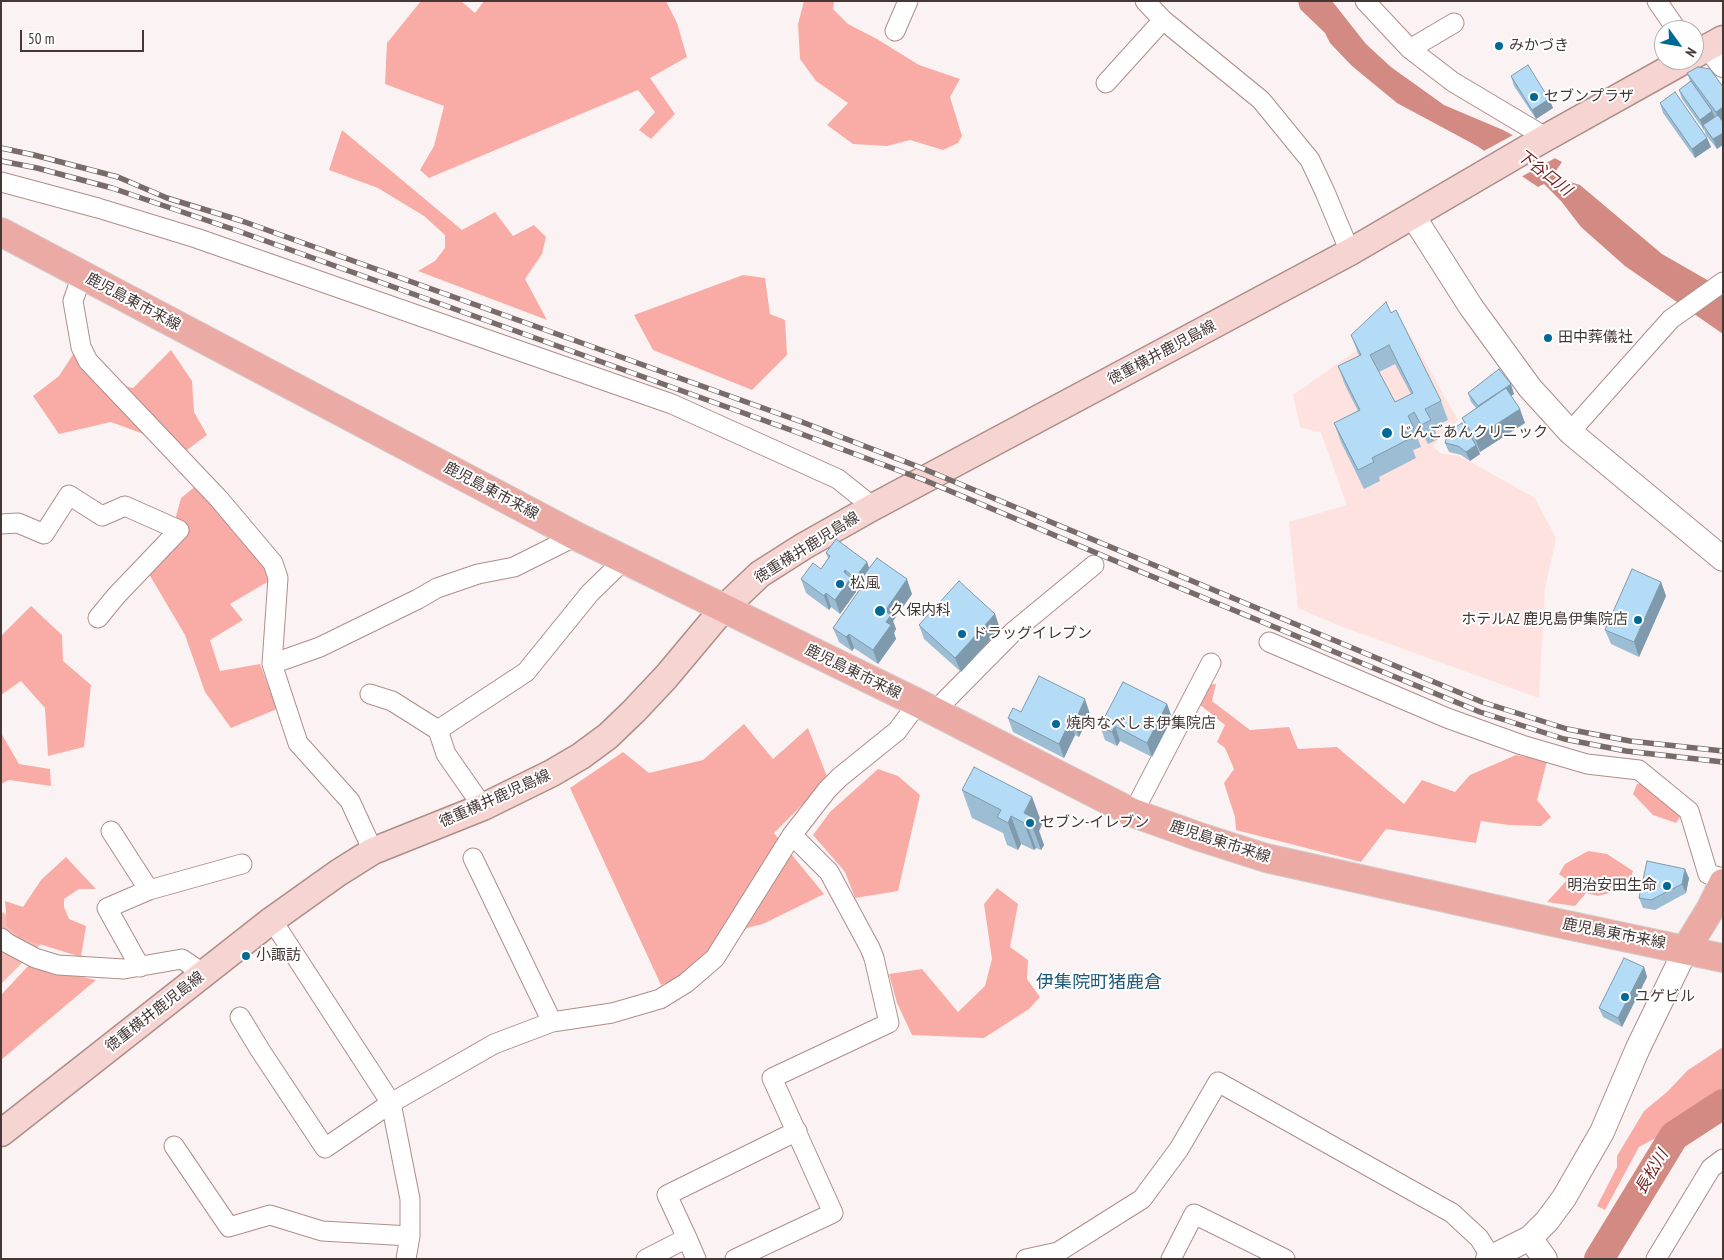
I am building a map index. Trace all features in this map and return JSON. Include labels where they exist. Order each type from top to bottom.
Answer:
[{"type":"main road","name":"徳重横井鹿児島線","points":[[1,1133],[272,920],[338,872],[373,851],[483,807],[552,773],[581,756],[608,736],[634,711],[666,677],[723,609],[760,574],[804,546],[873,507],[1350,252],[1667,70]]},
{"type":"main road","name":"鹿児島東市来線","points":[[1,232],[576,536],[926,708],[1133,813],[1266,858],[1553,922],[1686,949],[1712,908],[1723,884]]},
{"type":"main road","points":[[1686,949],[1723,958]]},
{"type":"street","points":[[895,31],[908,1]]},
{"type":"street","points":[[1145,1],[1163,20],[1261,100],[1310,160],[1326,192],[1350,252]]},
{"type":"street","points":[[1365,1],[1410,49],[1453,82],[1544,140]]},
{"type":"street","points":[[1657,1],[1671,20]]},
{"type":"street","points":[[1106,83],[1163,20]]},
{"type":"street","points":[[1410,49],[1454,22]]},
{"type":"street","points":[[1,182],[98,208],[196,238],[672,404],[838,479],[873,507]]},
{"type":"street","points":[[1413,216],[1482,322],[1530,388],[1570,432],[1723,559]]},
{"type":"street","points":[[82,275],[73,301],[81,347],[88,361],[219,499],[273,564],[278,578],[272,664],[298,743],[350,801],[373,851]]},
{"type":"street","points":[[1570,432],[1671,319],[1723,282]]},
{"type":"street","points":[[1,524],[18,522],[44,534],[69,495],[102,516],[125,506],[178,530],[98,618]]},
{"type":"street","points":[[272,664],[320,647],[437,588],[478,574],[514,567],[576,536]]},
{"type":"street","points":[[438,730],[526,672],[590,593],[624,560]]},
{"type":"street","points":[[240,1017],[325,1148],[391,1103],[494,1044],[552,1022],[585,1018],[637,1007],[660,999],[686,983],[715,958],[792,835],[840,776],[926,708],[1094,564]]},
{"type":"street","points":[[1269,642],[1447,718],[1522,745],[1586,764],[1640,770],[1689,811],[1708,874],[1723,878]]},
{"type":"street","points":[[1133,813],[1211,663]]},
{"type":"street","points":[[370,694],[392,701],[438,730],[446,754],[483,807]]},
{"type":"street","points":[[111,831],[149,890]]},
{"type":"street","points":[[735,1259],[833,1213],[772,1078],[890,1024],[870,948],[829,872],[792,835]]},
{"type":"street","points":[[473,858],[552,1022]]},
{"type":"street","points":[[140,967],[107,908],[149,890],[242,864]]},
{"type":"street","points":[[272,920],[391,1103],[410,1199],[410,1236],[406,1259]]},
{"type":"street","points":[[1,938],[35,958],[58,965],[124,969],[182,958],[204,974]]},
{"type":"street","points":[[1026,1259],[1058,1252],[1142,1199],[1179,1149],[1218,1082],[1452,1213],[1479,1238],[1490,1258],[1530,1238],[1547,1221],[1564,1198],[1602,1132],[1638,1048],[1686,949]]},
{"type":"street","points":[[696,1259],[667,1195],[796,1132]]},
{"type":"street","points":[[174,1146],[229,1227],[270,1215],[322,1231],[410,1236]]},
{"type":"street","points":[[1656,1259],[1719,1168]]},
{"type":"street","points":[[1171,1259],[1194,1214],[1275,1256]]},
{"type":"street","points":[[646,1259],[687,1238]]},
{"type":"street","points":[[1530,1238],[1545,1259]]},
{"type":"shaded area","points":[[421,1],[461,1],[475,13],[484,1],[666,1],[677,23],[687,57],[650,78],[675,114],[651,139],[639,130],[655,112],[638,90],[429,178],[420,170],[434,146],[444,106],[385,84],[387,43]]},
{"type":"shaded area","points":[[804,1],[834,1],[833,9],[848,24],[877,39],[919,65],[960,79],[950,97],[962,136],[958,143],[943,150],[910,140],[887,146],[853,144],[827,125],[848,103],[816,81],[800,59],[798,24]]},
{"type":"shaded area","points":[[342,130],[462,230],[495,212],[513,236],[534,225],[546,237],[542,254],[525,279],[547,320],[418,271],[435,261],[445,248],[445,235],[424,216],[378,188],[329,170]]},
{"type":"shaded area","points":[[743,275],[765,278],[770,314],[785,320],[787,355],[752,390],[653,350],[634,315]]},
{"type":"shaded area","points":[[1405,326],[1458,420],[1433,446],[1440,453],[1460,456],[1535,498],[1556,538],[1545,589],[1539,698],[1340,626],[1298,608],[1289,522],[1347,505],[1321,433],[1300,427],[1293,395],[1357,350]]},
{"type":"shaded area","points":[[171,350],[192,381],[194,412],[207,435],[187,450],[111,422],[59,434],[33,396],[59,376],[74,353],[90,378],[133,388]]},
{"type":"shaded area","points":[[197,485],[266,563],[269,581],[230,604],[243,620],[210,640],[220,671],[260,664],[277,709],[231,728],[205,692],[185,635],[149,574],[189,529],[175,520],[181,498]]},
{"type":"shaded area","points":[[31,606],[62,635],[63,661],[91,685],[84,747],[48,756],[45,708],[21,681],[1,695],[1,636]]},
{"type":"shaded area","points":[[1216,684],[1212,701],[1250,730],[1289,727],[1298,749],[1337,747],[1404,804],[1422,780],[1455,792],[1470,775],[1516,755],[1547,761],[1537,800],[1551,817],[1541,826],[1509,825],[1481,821],[1476,843],[1386,829],[1361,862],[1236,830],[1235,817],[1224,783],[1234,769],[1225,748],[1217,742],[1225,725],[1199,704],[1205,685]]},
{"type":"shaded area","points":[[744,724],[773,759],[808,728],[828,779],[774,833],[824,894],[763,924],[747,928],[683,977],[661,985],[570,788],[623,752],[649,773],[703,760]]},
{"type":"shaded area","points":[[1,733],[19,764],[50,769],[51,786],[9,780],[1,784]]},
{"type":"shaded area","points":[[878,769],[898,776],[920,795],[898,891],[855,898],[845,872],[813,835],[830,812]]},
{"type":"shaded area","points":[[1645,783],[1682,814],[1676,823],[1653,815],[1633,794],[1637,784]]},
{"type":"shaded area","points":[[1588,851],[1607,854],[1633,871],[1628,888],[1598,896],[1586,893],[1575,906],[1547,902],[1567,880],[1559,874],[1565,864]]},
{"type":"shaded area","points":[[66,857],[96,889],[79,889],[64,899],[64,907],[69,919],[86,926],[81,957],[20,938],[7,926],[5,901],[23,907],[41,880]]},
{"type":"shaded area","points":[[997,888],[1018,904],[1010,947],[1028,960],[1027,979],[1040,997],[1029,1009],[984,1038],[912,1035],[897,1003],[889,974],[922,969],[958,1012],[985,986],[992,959],[984,904]]},
{"type":"shaded area","points":[[1,911],[42,943],[1,984]]},
{"type":"shaded area","points":[[29,965],[96,980],[1,1060],[1,995]]},
{"type":"shaded area","points":[[1723,1047],[1723,1093],[1665,1133],[1639,1147],[1605,1210],[1597,1206],[1617,1167],[1617,1156],[1644,1111],[1667,1092],[1688,1070]]},
{"type":"water","name":"下谷口川","points":[[1298,1],[1332,1],[1366,44],[1391,67],[1444,105],[1503,130],[1562,162],[1555,172],[1564,180],[1580,185],[1662,254],[1723,289],[1723,334],[1625,266],[1581,227],[1561,201],[1544,184],[1538,187],[1477,146],[1397,103],[1352,66],[1330,43],[1325,33],[1300,9]]},
{"type":"pier","points":[[1515,134],[1557,157],[1519,178],[1482,152]]},
{"type":"building","name":"セブンプラザ","points":[[1528,65],[1549,99],[1532,110],[1511,76]]},
{"type":"building","points":[[1704,68],[1710,69],[1723,87],[1723,107],[1716,112],[1687,73],[1692,70],[1704,70]]},
{"type":"building","points":[[1691,81],[1712,111],[1700,120],[1679,90]]},
{"type":"building","points":[[1675,92],[1707,138],[1692,149],[1660,103]]},
{"type":"building","points":[[1718,115],[1723,122],[1723,133],[1713,139],[1703,125]]},
{"type":"building","points":[[1386,302],[1391,313],[1396,310],[1441,401],[1425,409],[1431,420],[1421,425],[1414,412],[1408,416],[1414,428],[1405,432],[1409,439],[1372,458],[1374,462],[1358,470],[1334,423],[1360,410],[1338,366],[1361,355],[1351,335]],"holes":[[[1389,345],[1413,393],[1395,402],[1370,355]]]},
{"type":"building","points":[[1499,369],[1511,384],[1478,406],[1468,393]]},
{"type":"building","points":[[1506,388],[1520,409],[1475,438],[1462,418]]},
{"type":"building","points":[[1462,423],[1476,445],[1466,452],[1458,446],[1445,443],[1448,432]]},
{"type":"building","points":[[836,539],[867,562],[855,578],[845,570],[844,572],[851,578],[835,600],[826,593],[824,596],[801,579],[813,563],[821,569],[830,556],[826,553]]},
{"type":"building","name":"久保内科","points":[[877,558],[907,579],[885,611],[891,615],[886,622],[891,625],[873,650],[849,634],[846,637],[833,628],[865,582],[861,579]]},
{"type":"building","points":[[1632,569],[1661,582],[1634,642],[1605,630]]},
{"type":"building","name":"ドラッグイレブン","points":[[959,581],[995,614],[955,658],[919,625]]},
{"type":"building","points":[[1039,676],[1085,699],[1074,723],[1070,721],[1059,744],[1008,718],[1013,708],[1021,712]]},
{"type":"building","points":[[1123,682],[1167,704],[1147,743],[1115,726],[1112,732],[1100,726]]},
{"type":"building","points":[[974,767],[1032,797],[1024,813],[1034,818],[1031,823],[1025,820],[1024,823],[1011,816],[1008,823],[997,817],[1001,810],[962,790]]},
{"type":"building","points":[[1647,861],[1685,869],[1682,884],[1651,900],[1639,898]]},
{"type":"building","points":[[1624,958],[1644,967],[1618,1018],[1599,1008]]},
{"type":"waterway","name":"長松川","points":[[1599,1259],[1674,1136],[1723,1104]]},
{"type":"railway","points":[[1,148],[118,177],[167,198],[242,221],[802,422],[919,467],[1482,702],[1567,729],[1630,741],[1723,751]]},
{"type":"railway","points":[[1,161],[37,168],[112,188],[238,231],[799,433],[924,480],[1480,712],[1564,739],[1626,751],[1723,762]]},
{"type":"place","name":"みかづき","points":[[1499,46]]},
{"type":"place","name":"セブンプラザ","points":[[1534,97]]},
{"type":"place","name":"田中葬儀社","points":[[1548,338]]},
{"type":"place","name":"じんごあんクリニック","points":[[1387,433]]},
{"type":"place","name":"松風","points":[[840,584]]},
{"type":"place","name":"久保内科","points":[[880,611]]},
{"type":"place","name":"ホテルAZ 鹿児島伊集院店","points":[[1638,620]]},
{"type":"place","name":"ドラッグイレブン","points":[[962,634]]},
{"type":"place","name":"焼肉なべしま伊集院店","points":[[1056,724]]},
{"type":"place","name":"セブン-イレブン","points":[[1030,823]]},
{"type":"place","name":"明治安田生命","points":[[1667,886]]},
{"type":"place","name":"小諏訪","points":[[246,956]]},
{"type":"place","name":"ユゲビル","points":[[1625,997]]},
{"type":"district","name":"伊集院町猪鹿倉","points":[[1099,983]]}]
